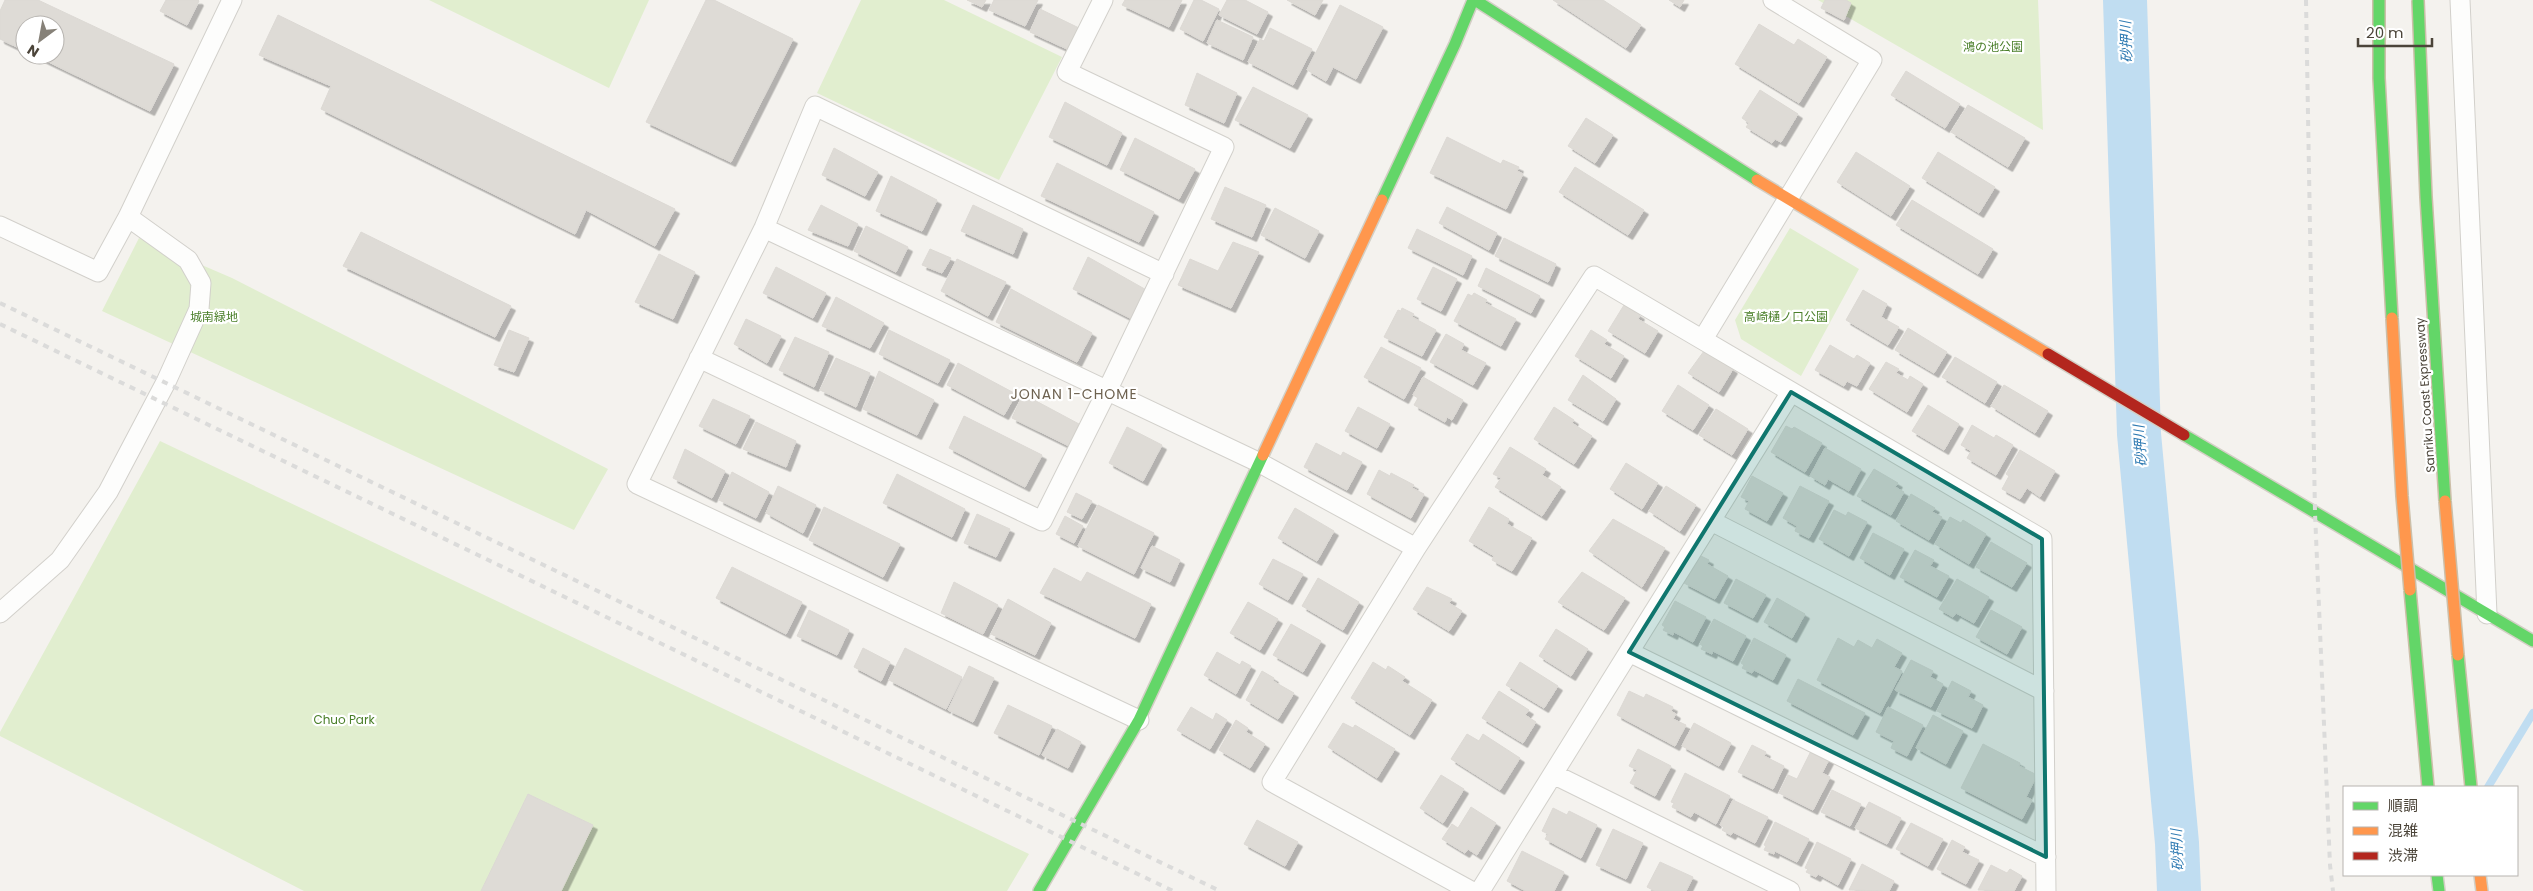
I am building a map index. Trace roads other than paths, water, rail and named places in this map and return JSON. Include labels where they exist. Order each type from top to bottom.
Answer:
[{"type":"main road","points":[[1039,891],[1139,720],[1474,0],[1788,200],[2533,641]]},
{"type":"main road","points":[[2379,0],[2379,78],[2402,486],[2428,786]]},
{"type":"main road","name":"Sanriku Coast Expressway","points":[[2418,0],[2431,289],[2458,661],[2471,786]]},
{"type":"main road","points":[[2437,876],[2439,891]]},
{"type":"main road","points":[[2480,876],[2482,891]]},
{"type":"street","points":[[0,226],[98,272],[128,217],[232,0]]},
{"type":"street","points":[[699,358],[1042,520],[1107,391],[1224,147],[1068,72],[1102,0]]},
{"type":"street","points":[[1703,339],[1872,60],[1773,0]]},
{"type":"street","points":[[2460,0],[2487,614]]},
{"type":"street","points":[[1139,720],[637,484],[764,228],[815,106],[1164,274]]},
{"type":"street","points":[[0,613],[60,560],[108,492],[166,382],[199,309],[201,283],[188,260],[128,217]]},
{"type":"street","points":[[764,228],[1258,462],[1416,548]]},
{"type":"street","points":[[1471,891],[1272,782],[1416,548],[1594,276],[2042,539],[2046,891]]},
{"type":"street","points":[[1480,891],[1791,392]]},
{"type":"street","points":[[1711,521],[2044,691]]},
{"type":"street","points":[[1629,652],[2046,857]]},
{"type":"street","points":[[1553,774],[1790,891]]},
{"type":"waterway","name":"砂押川","points":[[2125,0],[2139,434],[2177,843],[2179,891]]},
{"type":"waterway","points":[[2489,786],[2533,713]]},
{"type":"railway","points":[[2306,0],[2315,513],[2330,865],[2333,891]]},
{"type":"railway","points":[[0,303],[1220,891]]},
{"type":"railway","points":[[0,324],[1173,891]]},
{"type":"district","name":"JONAN 1-CHOME","points":[[1074,394]]},
{"type":"park label","name":"鴻の池公園","points":[[1993,46]]},
{"type":"park label","name":"城南緑地","points":[[214,316]]},
{"type":"park label","name":"高崎樋ノ口公園","points":[[1786,316]]},
{"type":"park label","name":"Chuo Park","points":[[344,719]]}]
